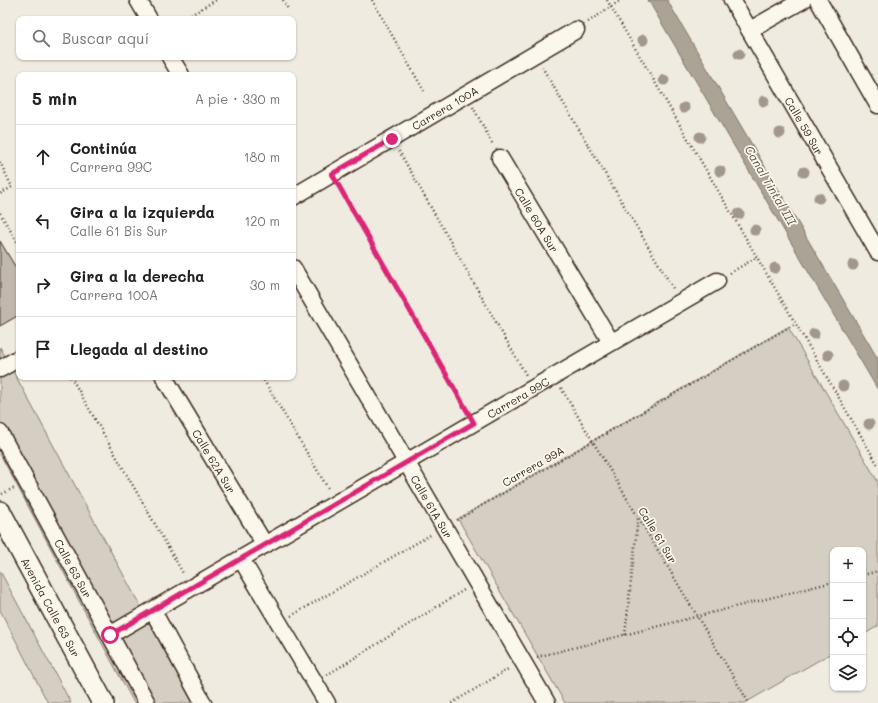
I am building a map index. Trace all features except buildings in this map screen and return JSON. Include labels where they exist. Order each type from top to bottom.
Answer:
[{"type":"main road","name":"Avenida Calle 63 Sur","points":[[0,512],[103,703]]},
{"type":"street","points":[[138,0],[147,16]]},
{"type":"street","name":"Calle 59 Sur","points":[[732,0],[878,252]]},
{"type":"street","points":[[750,30],[803,0]]},
{"type":"street","points":[[818,0],[878,104]]},
{"type":"street","name":"Carrera 100A","points":[[296,195],[576,30]]},
{"type":"street","points":[[172,60],[179,72]]},
{"type":"street","name":"Calle 60A Sur","points":[[500,158],[611,342]]},
{"type":"street","name":"Calle 61A Sur","points":[[296,273],[547,703]]},
{"type":"street","name":"Carrera 99C","points":[[110,635],[717,280]]},
{"type":"street","points":[[0,369],[16,360]]},
{"type":"street","name":"Calle 62A Sur","points":[[166,380],[265,545]]},
{"type":"street","name":"Calle 63 Sur","points":[[0,433],[147,703]]},
{"type":"street","points":[[241,559],[326,703]]},
{"type":"street","points":[[153,611],[202,703]]},
{"type":"path","points":[[189,16],[216,0]]},
{"type":"path","points":[[283,0],[288,9]]},
{"type":"path","points":[[372,0],[424,91]]},
{"type":"path","points":[[607,0],[878,465]]},
{"type":"path","points":[[576,30],[621,0]]},
{"type":"path","points":[[534,54],[681,302]]},
{"type":"path","points":[[467,94],[500,158]]},
{"type":"path","points":[[392,139],[534,388]]},
{"type":"path","points":[[0,162],[12,187],[0,194]]},
{"type":"path","points":[[332,174],[474,423]]},
{"type":"path","points":[[0,213],[16,240]]},
{"type":"path","points":[[717,280],[757,257]]},
{"type":"path","name":"Carrera 99A","points":[[279,623],[796,323]]},
{"type":"path","name":"Calle 61 Sur","points":[[554,376],[749,703]]},
{"type":"path","points":[[73,380],[191,588]]},
{"type":"path","points":[[264,380],[337,503]]},
{"type":"path","points":[[625,635],[638,518]]},
{"type":"path","points":[[866,574],[878,571]]},
{"type":"path","points":[[314,683],[476,582]]},
{"type":"path","points":[[452,703],[522,661],[830,583]]},
{"type":"shaded area","points":[[788,327],[878,482],[878,626],[866,633],[866,547],[830,547],[830,654],[745,703],[565,703],[458,519]]},
{"type":"shaded area","points":[[0,347],[16,377],[16,380],[18,380],[193,703],[134,703],[0,454]]},
{"type":"shaded area","points":[[0,571],[71,703],[48,703],[0,610]]},
{"type":"water","name":"Canal Tintal III","points":[[648,0],[667,0],[878,359],[878,390]]},
{"type":"route","points":[[110,635],[474,423],[332,174],[392,139]]}]
